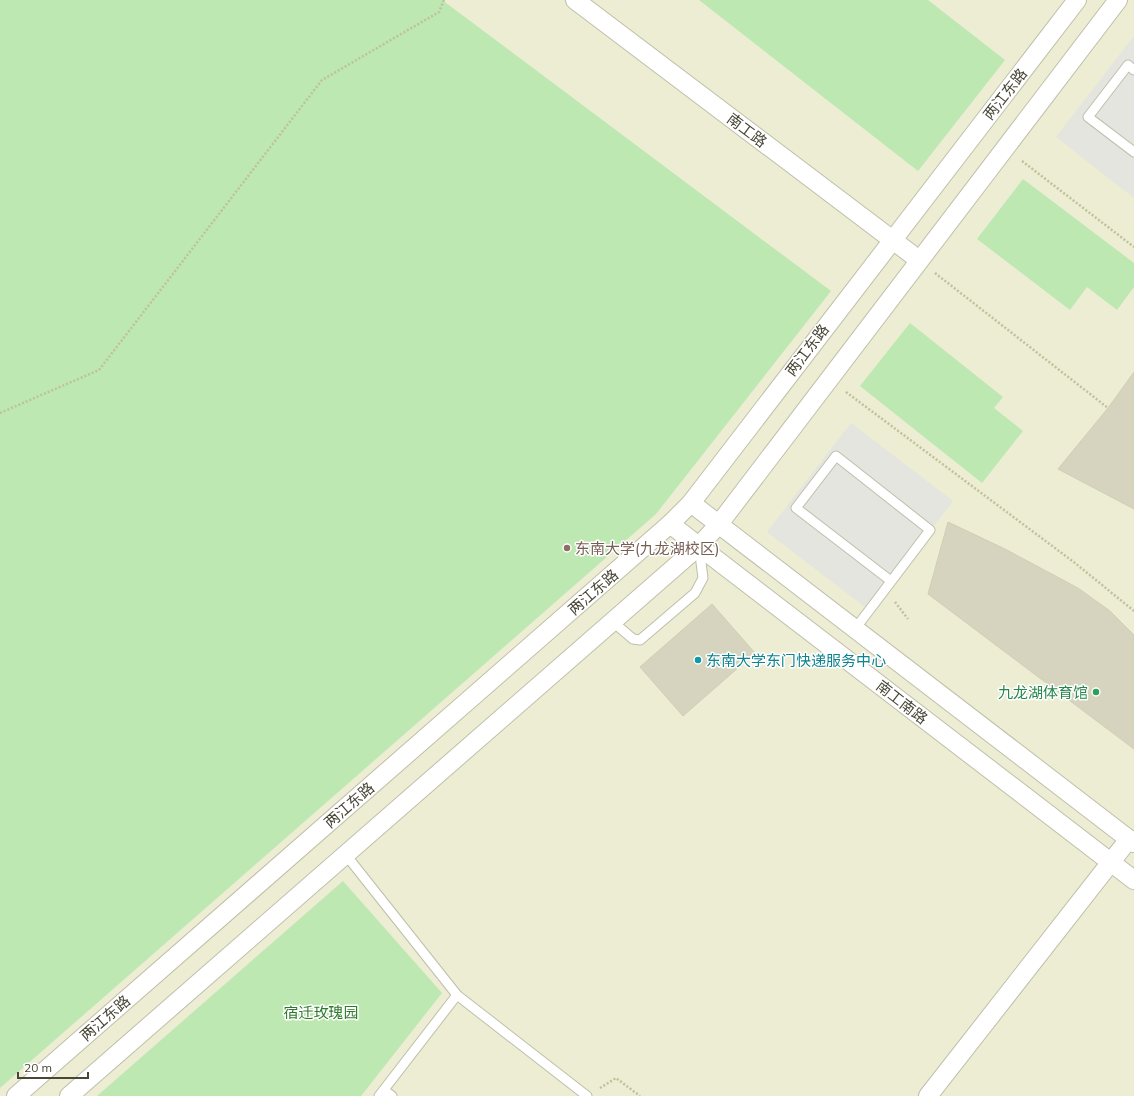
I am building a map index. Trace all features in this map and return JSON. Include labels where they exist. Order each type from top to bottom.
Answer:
[{"type":"street","name":"南工路","points":[[575,0],[919,260]]},
{"type":"street","name":"两江东路","points":[[16,1096],[670,524],[691,503],[1077,0]]},
{"type":"street","points":[[69,1096],[699,546],[719,524],[1118,0]]},
{"type":"street","name":"南工南路","points":[[691,503],[1131,841]]},
{"type":"street","name":"南工南路","points":[[670,524],[1134,880]]},
{"type":"street","points":[[928,1096],[1111,862],[1131,841]]},
{"type":"lane","points":[[1134,70],[1128,65],[1088,117],[1134,152]]},
{"type":"lane","points":[[855,629],[891,582],[930,530],[836,456],[796,508],[891,582]]},
{"type":"lane","points":[[613,622],[632,639],[640,640],[695,594],[703,578],[699,546]]},
{"type":"lane","points":[[346,855],[457,995],[587,1096]]},
{"type":"lane","points":[[392,1096],[381,1093],[457,995]]},
{"type":"path","points":[[0,413],[99,370],[322,80],[439,12],[444,0]]},
{"type":"path","points":[[1005,148],[1134,247]]},
{"type":"path","points":[[919,260],[1108,408]]},
{"type":"path","points":[[829,380],[1075,563],[1134,611]]},
{"type":"path","points":[[587,1096],[616,1078],[640,1096]]},
{"type":"shaded area","name":"东南大学(九龙湖校区)","points":[[0,0],[1134,0],[1134,1096],[0,1096]]},
{"type":"shaded area","points":[[1134,36],[1134,198],[1056,137]]},
{"type":"shaded area","points":[[851,423],[953,501],[869,610],[767,532]]},
{"type":"green space","points":[[0,0],[442,0],[831,291],[656,514],[0,1088]]},
{"type":"green space","points":[[699,0],[928,0],[1005,60],[918,171]]},
{"type":"green space","points":[[1023,179],[1134,263],[1134,287],[1117,310],[1087,287],[1070,310],[977,239]]},
{"type":"green space","points":[[910,323],[1003,397],[994,408],[1023,431],[982,483],[860,386]]},
{"type":"green space","name":"宿迁玫瑰园","points":[[343,881],[442,993],[361,1096],[97,1096]]},
{"type":"building","points":[[1134,372],[1134,509],[1058,469],[1108,408]]},
{"type":"building","name":"九龙湖体育馆","points":[[948,522],[1005,549],[1078,588],[1110,611],[1134,635],[1134,749],[928,594]]},
{"type":"building","name":"东南大学东门快递服务中心","points":[[712,604],[755,653],[683,716],[640,667]]},
{"type":"place","name":"东南大学(九龙湖校区)","points":[[567,548]]},
{"type":"place","name":"东南大学东门快递服务中心","points":[[698,660]]},
{"type":"place","name":"九龙湖体育馆","points":[[1096,692]]}]
